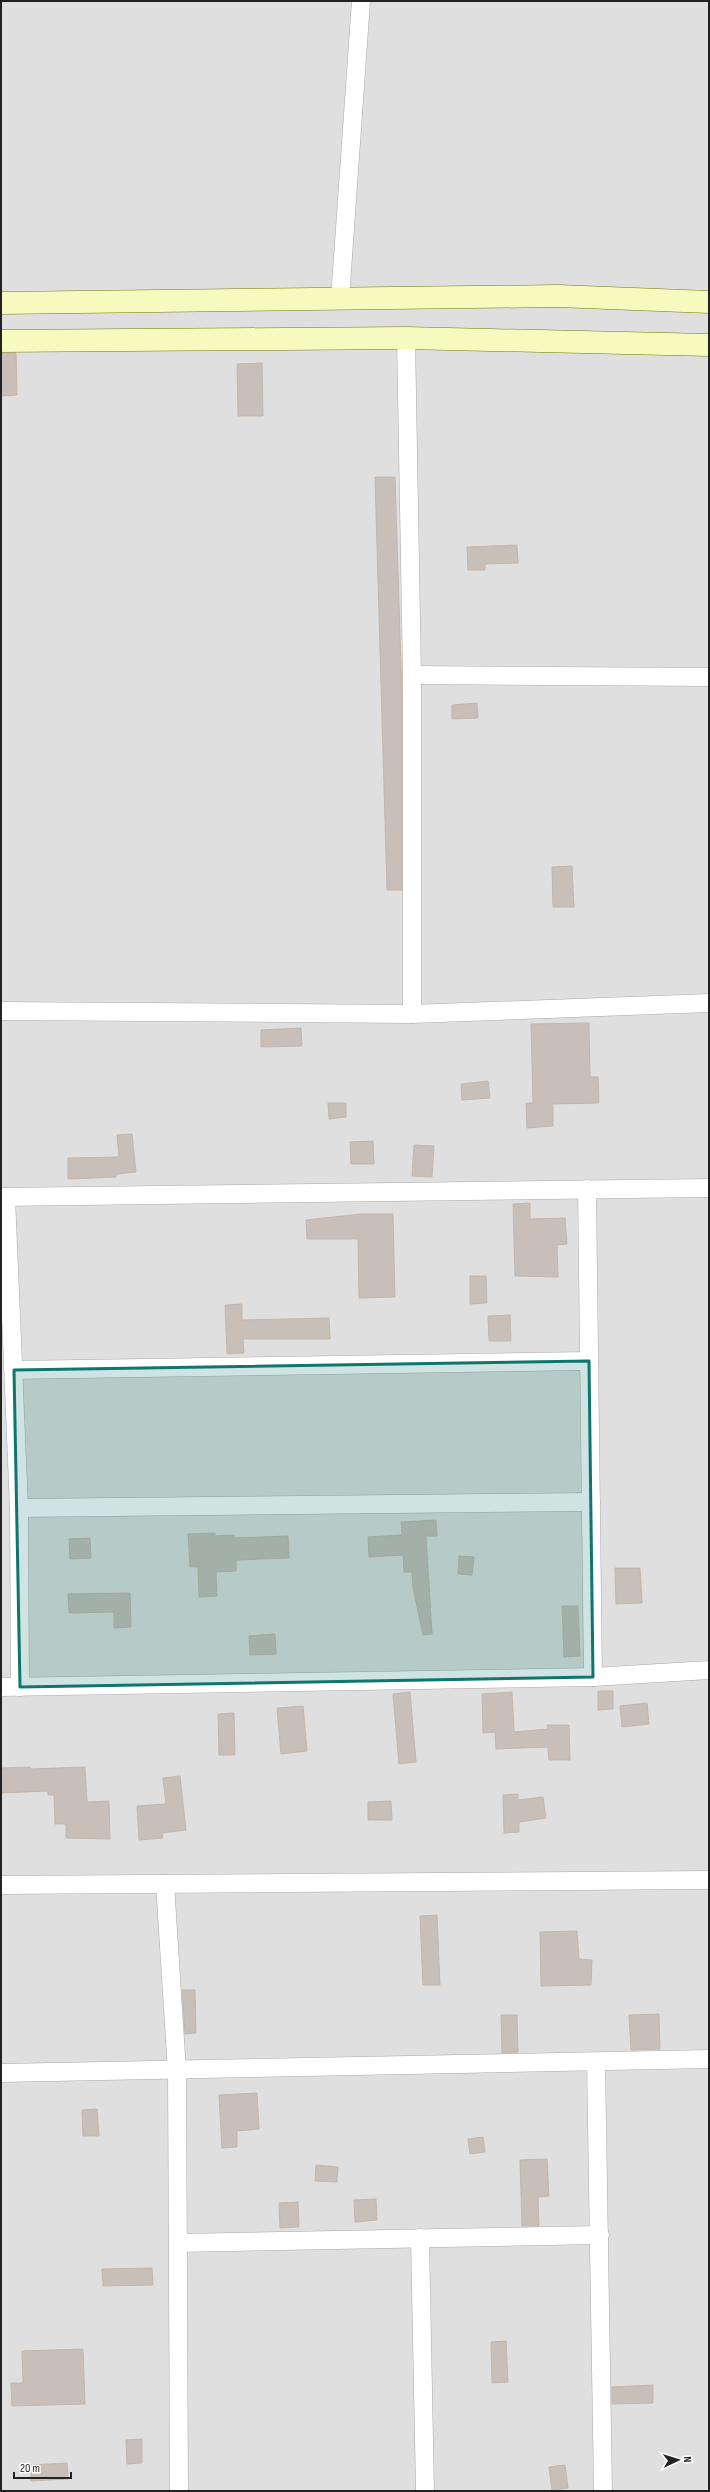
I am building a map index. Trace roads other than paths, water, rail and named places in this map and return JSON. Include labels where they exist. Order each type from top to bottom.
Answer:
[{"type":"main road","points":[[1,303],[558,296],[709,302]]},
{"type":"main road","points":[[1,341],[406,338],[709,345]]},
{"type":"street","points":[[340,299],[361,1]]},
{"type":"street","points":[[406,338],[412,674],[412,1014]]},
{"type":"street","points":[[412,674],[709,677]]},
{"type":"street","points":[[1,1011],[412,1014],[709,1003]]},
{"type":"street","points":[[20,1687],[19,1508],[14,1370],[4,1197],[709,1188]]},
{"type":"street","points":[[587,1189],[592,1677]]},
{"type":"street","points":[[14,1370],[589,1361]]},
{"type":"street","points":[[19,1508],[591,1502]]},
{"type":"street","points":[[1,1687],[592,1677],[709,1670]]},
{"type":"street","points":[[1,1885],[709,1880]]},
{"type":"street","points":[[165,1884],[177,2071],[179,2491]]},
{"type":"street","points":[[1,2073],[177,2071],[709,2059]]},
{"type":"street","points":[[596,2062],[600,2235],[602,2491]]},
{"type":"street","points":[[178,2243],[600,2235]]},
{"type":"street","points":[[420,2238],[425,2491]]}]
